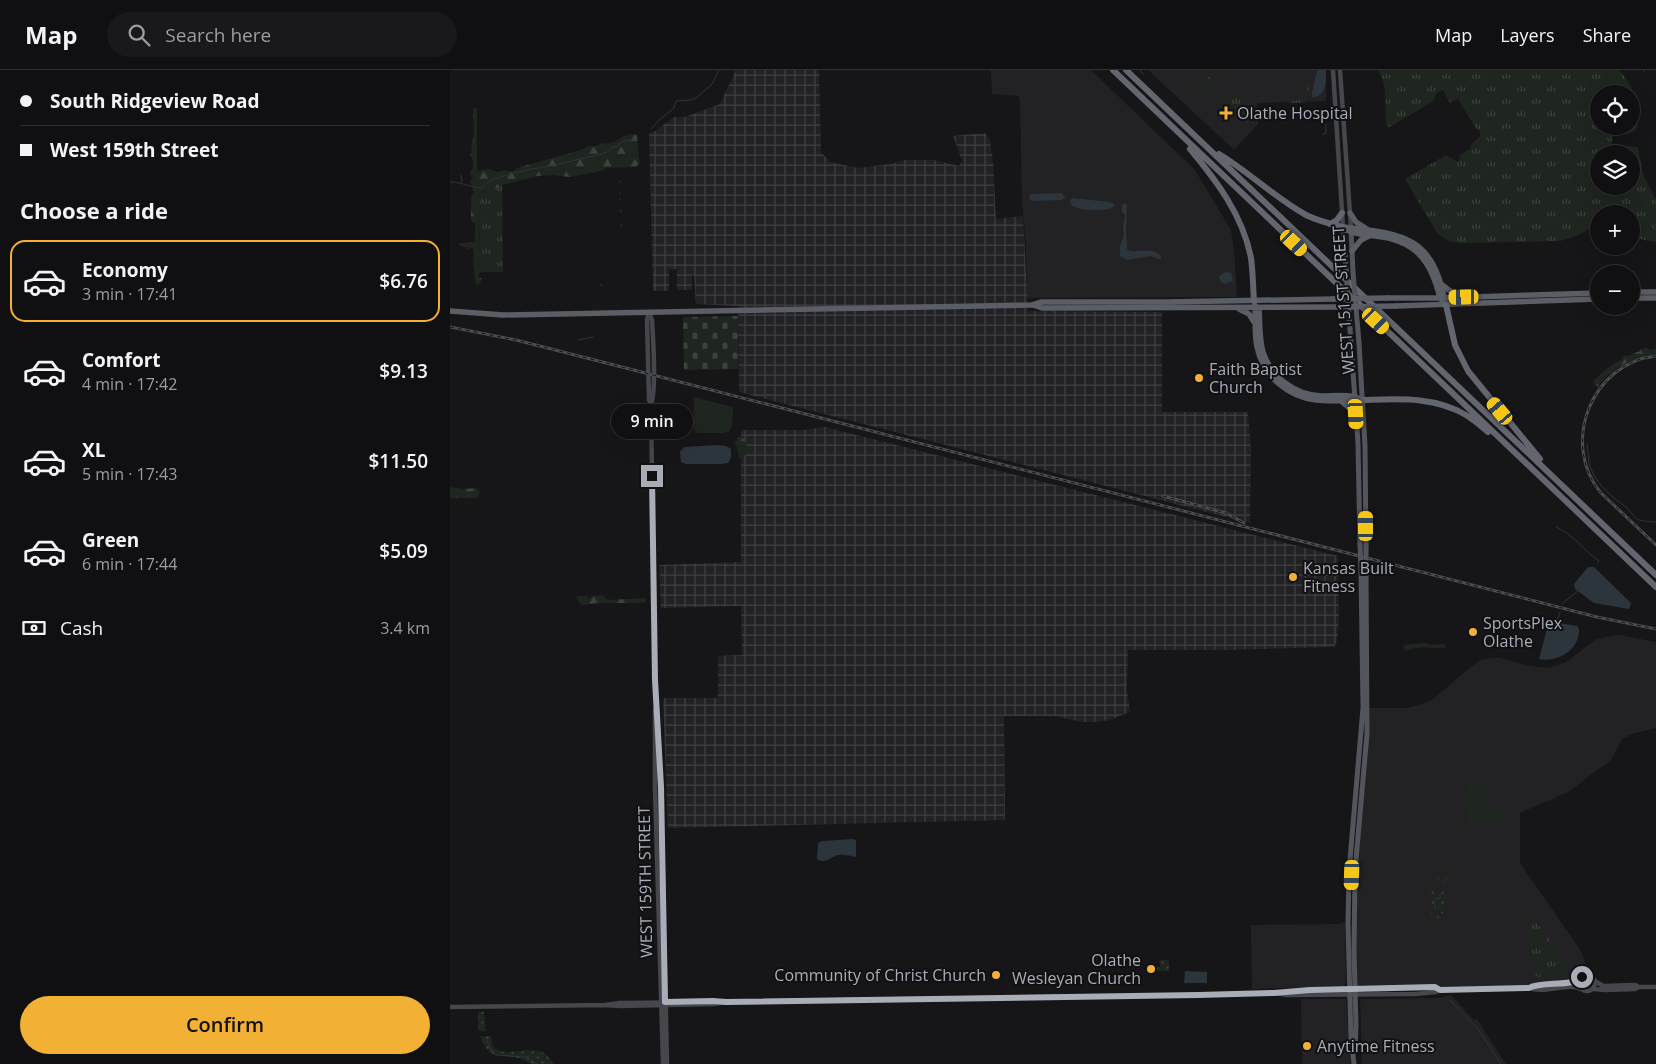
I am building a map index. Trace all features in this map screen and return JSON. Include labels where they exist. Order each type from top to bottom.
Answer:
[{"type":"highway","points":[[1113,70],[1656,587]]},
{"type":"highway","points":[[1126,70],[1656,576]]},
{"type":"highway","points":[[1172,126],[1206,168],[1239,219],[1251,258],[1254,301],[1259,319],[1262,346],[1266,359],[1285,383],[1300,392],[1312,395],[1416,400],[1437,403],[1464,414],[1490,433],[1499,437]]},
{"type":"highway","points":[[1209,148],[1234,163],[1301,212],[1330,224],[1393,238],[1417,251],[1433,272],[1446,305],[1455,345],[1468,371],[1557,480]]},
{"type":"highway","points":[[1330,224],[1346,213],[1370,233],[1393,234],[1415,244],[1432,262],[1441,284],[1442,298]]},
{"type":"highway","points":[[1352,251],[1370,233]]},
{"type":"highway","points":[[1441,284],[1450,291],[1461,294],[1464,297]]},
{"type":"highway","points":[[450,311],[503,315],[1032,305],[1042,302],[1442,298],[1590,292]]},
{"type":"highway","points":[[1640,292],[1656,292]]},
{"type":"highway","points":[[1032,305],[1042,308],[1257,308],[1446,305],[1590,298]]},
{"type":"highway","points":[[1640,298],[1656,298]]},
{"type":"highway","points":[[1259,319],[1271,307]]},
{"type":"highway","points":[[1238,308],[1249,314],[1255,324]]},
{"type":"highway","points":[[1257,308],[1255,324],[1261,359],[1269,373],[1280,384],[1292,393],[1307,399],[1340,400],[1358,398]]},
{"type":"highway","points":[[1340,400],[1356,414]]},
{"type":"main road","name":"WEST 151ST STREET","points":[[1333,70],[1346,213],[1352,251],[1358,342],[1358,398],[1356,414],[1364,571],[1365,708]]},
{"type":"main road","name":"WEST 151ST STREET","points":[[1340,70],[1346,213]]},
{"type":"main road","name":"WEST 151ST STREET","points":[[1348,229],[1344,240],[1351,339],[1366,471],[1363,544]]},
{"type":"main road","name":"WEST 159TH STREET","points":[[649,312],[647,328],[649,400],[651,404],[656,699],[654,718],[655,787],[667,1064]]},
{"type":"main road","points":[[1354,1063],[1356,1032],[1352,992],[1348,897],[1350,856],[1365,708]]},
{"type":"main road","points":[[1352,992],[1355,871],[1365,763],[1365,708]]},
{"type":"main road","points":[[1350,856],[1353,862],[1351,892],[1354,894]]},
{"type":"main road","points":[[1348,897],[1352,905],[1352,934],[1354,940]]},
{"type":"main road","points":[[450,1007],[605,1004],[620,1006],[714,1004],[726,1002],[1274,993],[1310,990],[1352,992],[1436,987],[1440,990],[1529,988],[1580,980],[1588,975],[1603,986],[1635,984],[1639,987]]},
{"type":"main road","points":[[1580,980],[1581,988]]},
{"type":"main road","points":[[1593,989],[1595,981]]},
{"type":"main road","points":[[1529,988],[1546,990],[1574,986],[1587,991],[1593,989],[1656,987]]},
{"type":"main road","name":"WEST 159TH STREET","points":[[663,1004],[663,1064]]},
{"type":"shaded area","points":[[736,70],[819,70],[821,152],[830,162],[858,168],[891,164],[905,160],[934,160],[959,166],[962,161],[953,136],[985,133],[990,140],[993,162],[996,219],[1023,216],[1028,311],[1162,312],[1162,412],[1248,412],[1251,449],[1250,523],[739,392],[738,306],[696,304],[694,275],[692,276],[692,290],[677,290],[677,269],[669,270],[669,291],[653,291],[649,133],[654,132],[674,117],[685,117],[720,104]]},
{"type":"shaded area","points":[[991,70],[1091,70],[1195,170],[1231,230],[1237,297],[1027,298],[1026,245],[1022,203],[1020,102],[1019,96],[992,94]]},
{"type":"shaded area","name":"Olathe Hospital","points":[[1148,70],[1326,70],[1326,101],[1257,103],[1258,124],[1234,150]]},
{"type":"shaded area","points":[[1317,70],[1326,70],[1326,83],[1321,94],[1312,97],[1312,93]]},
{"type":"shaded area","points":[[1061,193],[1066,197],[1061,200],[1032,201],[1029,199],[1030,195],[1033,194]]},
{"type":"shaded area","points":[[1072,198],[1110,202],[1114,204],[1114,207],[1098,210],[1080,209],[1071,205],[1070,201]]},
{"type":"shaded area","points":[[1125,203],[1127,205],[1127,249],[1130,251],[1156,252],[1162,258],[1150,256],[1127,260],[1120,256],[1125,215],[1122,211],[1122,205]]},
{"type":"shaded area","points":[[1226,272],[1231,273],[1233,281],[1225,284],[1220,281],[1219,276]]},
{"type":"shaded area","points":[[825,427],[1338,556],[1339,621],[1337,641],[1334,647],[1128,650],[1127,689],[1130,712],[1110,720],[1095,722],[1081,722],[1055,716],[1004,716],[1005,820],[668,828],[663,698],[718,698],[718,656],[742,655],[741,606],[661,608],[659,565],[741,562],[741,430],[802,430]]},
{"type":"shaded area","points":[[718,445],[731,449],[731,458],[728,463],[686,464],[681,462],[680,452],[684,447]]},
{"type":"shaded area","points":[[1588,567],[1594,567],[1631,603],[1629,609],[1594,603],[1575,589],[1574,584]]},
{"type":"shaded area","points":[[1552,622],[1577,626],[1579,629],[1576,643],[1572,649],[1560,657],[1546,660],[1539,659],[1548,625]]},
{"type":"shaded area","points":[[1619,635],[1656,642],[1656,728],[1632,734],[1622,739],[1611,760],[1568,792],[1520,813],[1520,863],[1581,951],[1587,969],[1580,980],[1529,988],[1440,990],[1435,987],[1355,989],[1355,871],[1368,708],[1406,708],[1432,700],[1481,660],[1500,658],[1531,666],[1549,668],[1566,662],[1595,640]]},
{"type":"shaded area","points":[[854,839],[856,841],[856,857],[841,855],[826,861],[817,859],[818,843],[822,841]]},
{"type":"shaded area","points":[[1345,922],[1346,983],[1344,986],[1252,989],[1251,925],[1338,924]]},
{"type":"shaded area","points":[[1185,971],[1207,972],[1207,983],[1184,983]]},
{"type":"shaded area","points":[[1451,995],[1474,1020],[1477,1019],[1506,1064],[1362,1064],[1360,999],[1438,998]]},
{"type":"shaded area","points":[[1301,999],[1346,999],[1350,1064],[1302,1064]]},
{"type":"green space","points":[[1211,70],[1214,74],[1214,70],[1219,70],[1219,80],[1211,80],[1211,89],[1216,96],[1203,84],[1211,76]]},
{"type":"green space","points":[[1378,70],[1619,70],[1630,85],[1590,85],[1590,135],[1612,135],[1612,145],[1590,145],[1590,195],[1640,195],[1640,158],[1643,174],[1656,200],[1656,242],[1640,239],[1640,205],[1590,205],[1590,228],[1579,235],[1560,241],[1460,243],[1448,241],[1437,233],[1405,179],[1446,155],[1458,161],[1461,154],[1470,149],[1471,145],[1481,135],[1458,99],[1450,103],[1443,90],[1437,93],[1433,101],[1387,127],[1384,84]]},
{"type":"green space","points":[[1188,75],[1214,100],[1216,105],[1186,77]]},
{"type":"green space","points":[[1311,79],[1305,103],[1289,103],[1287,98],[1291,101],[1304,99],[1305,85]]},
{"type":"green space","points":[[1237,92],[1241,94],[1240,105],[1225,104],[1228,96],[1237,97]]},
{"type":"green space","points":[[473,108],[476,108],[477,111],[477,171],[489,169],[497,172],[505,170],[512,172],[517,168],[584,149],[588,146],[610,143],[631,134],[638,135],[637,144],[640,163],[636,167],[606,168],[601,171],[570,177],[538,176],[486,191],[480,205],[481,214],[478,217],[479,278],[482,278],[477,285],[474,273],[473,249],[467,250],[467,248],[458,244],[475,242],[475,223],[471,219],[471,198],[474,192],[470,181],[473,178],[470,171],[473,169],[473,163],[469,155],[472,152],[474,133]]},
{"type":"green space","points":[[502,186],[503,272],[479,273],[480,237],[478,217],[481,211],[479,205],[486,191]]},
{"type":"green space","points":[[738,316],[738,369],[684,370],[683,317]]},
{"type":"green space","points":[[1647,348],[1651,350],[1656,348],[1656,354],[1623,364],[1609,374],[1598,387],[1594,384],[1593,382],[1599,376],[1610,366],[1621,360],[1623,356],[1628,356]]},
{"type":"green space","points":[[694,397],[733,407],[730,431],[724,433],[695,433],[693,424]]},
{"type":"green space","points":[[739,436],[744,439],[747,446],[746,455],[739,458],[737,447],[734,443]]},
{"type":"green space","points":[[450,487],[476,488],[480,492],[476,498],[450,498]]},
{"type":"green space","points":[[602,595],[608,600],[645,598],[646,601],[643,603],[583,605],[580,604],[576,597],[586,596],[591,598],[591,596]]},
{"type":"green space","points":[[1425,643],[1431,645],[1444,644],[1446,647],[1421,647],[1407,651],[1403,648],[1405,645]]},
{"type":"green space","points":[[1466,784],[1488,784],[1489,824],[1467,824]]},
{"type":"green space","points":[[1491,810],[1502,810],[1503,820],[1492,821]]},
{"type":"green space","points":[[1434,878],[1454,878],[1454,881],[1446,879],[1444,883],[1441,881],[1437,882],[1438,885],[1435,888],[1434,896],[1435,911],[1432,909],[1432,921],[1429,921],[1429,909],[1432,908],[1431,893],[1436,884]]},
{"type":"green space","points":[[1446,890],[1443,894],[1446,896],[1444,900],[1445,909],[1440,918],[1437,918],[1439,901],[1436,900],[1442,897],[1440,894]]},
{"type":"green space","points":[[1531,916],[1567,962],[1568,969],[1566,973],[1558,977],[1549,978],[1535,976],[1531,949]]},
{"type":"green space","points":[[1160,960],[1169,960],[1169,971],[1156,971],[1156,968],[1160,967]]},
{"type":"green space","points":[[478,1012],[484,1012],[486,1031],[478,1031]]},
{"type":"green space","points":[[480,1036],[491,1036],[492,1045],[498,1050],[506,1052],[539,1051],[547,1055],[553,1064],[533,1064],[518,1058],[494,1055],[487,1049]]},
{"type":"waterway","points":[[651,129],[674,108],[676,101],[696,98],[712,84],[719,70]]},
{"type":"waterway","points":[[1140,70],[1143,74]]},
{"type":"waterway","points":[[1323,134],[1326,133],[1326,124]]},
{"type":"waterway","points":[[450,182],[482,188],[491,181],[502,177],[602,154],[613,147],[617,147],[622,142],[638,140]]},
{"type":"waterway","points":[[461,175],[462,182]]},
{"type":"waterway","points":[[578,340],[593,337]]},
{"type":"waterway","points":[[1587,444],[1591,470],[1599,483],[1637,519],[1656,522]]},
{"type":"waterway","points":[[1556,527],[1573,538],[1599,561],[1598,563]]},
{"type":"waterway","points":[[1562,604],[1579,590]]},
{"type":"waterway","points":[[1557,622],[1560,612]]},
{"type":"waterway","points":[[1436,899],[1440,898],[1440,894]]},
{"type":"waterway","points":[[1435,899],[1436,910]]},
{"type":"waterway","points":[[1450,1000],[1478,1029],[1501,1064]]},
{"type":"waterway","points":[[486,1038],[492,1052],[496,1055],[525,1057],[537,1064]]},
{"type":"railway","points":[[450,327],[516,340],[1597,617],[1656,629]]},
{"type":"railway","points":[[1656,356],[1633,362],[1614,373],[1599,390],[1589,409],[1583,430],[1583,452],[1589,473],[1601,493],[1656,545]]},
{"type":"railway","points":[[1163,496],[1226,513],[1244,523]]},
{"type":"place","name":"Olathe Hospital","points":[[1226,113]]},
{"type":"place","name":"Faith Baptist Church","points":[[1199,378]]},
{"type":"place","name":"Kansas Built Fitness","points":[[1293,577]]},
{"type":"place","name":"SportsPlex Olathe","points":[[1473,632]]},
{"type":"place","name":"Olathe Wesleyan Church","points":[[1151,969]]},
{"type":"place","name":"Community of Christ Church","points":[[996,975]]},
{"type":"place","name":"Anytime Fitness","points":[[1307,1046]]},
{"type":"route","points":[[652,476],[655,680],[661,787],[665,1002],[1198,995],[1435,987],[1440,990],[1529,988],[1580,980],[1582,977]]}]
